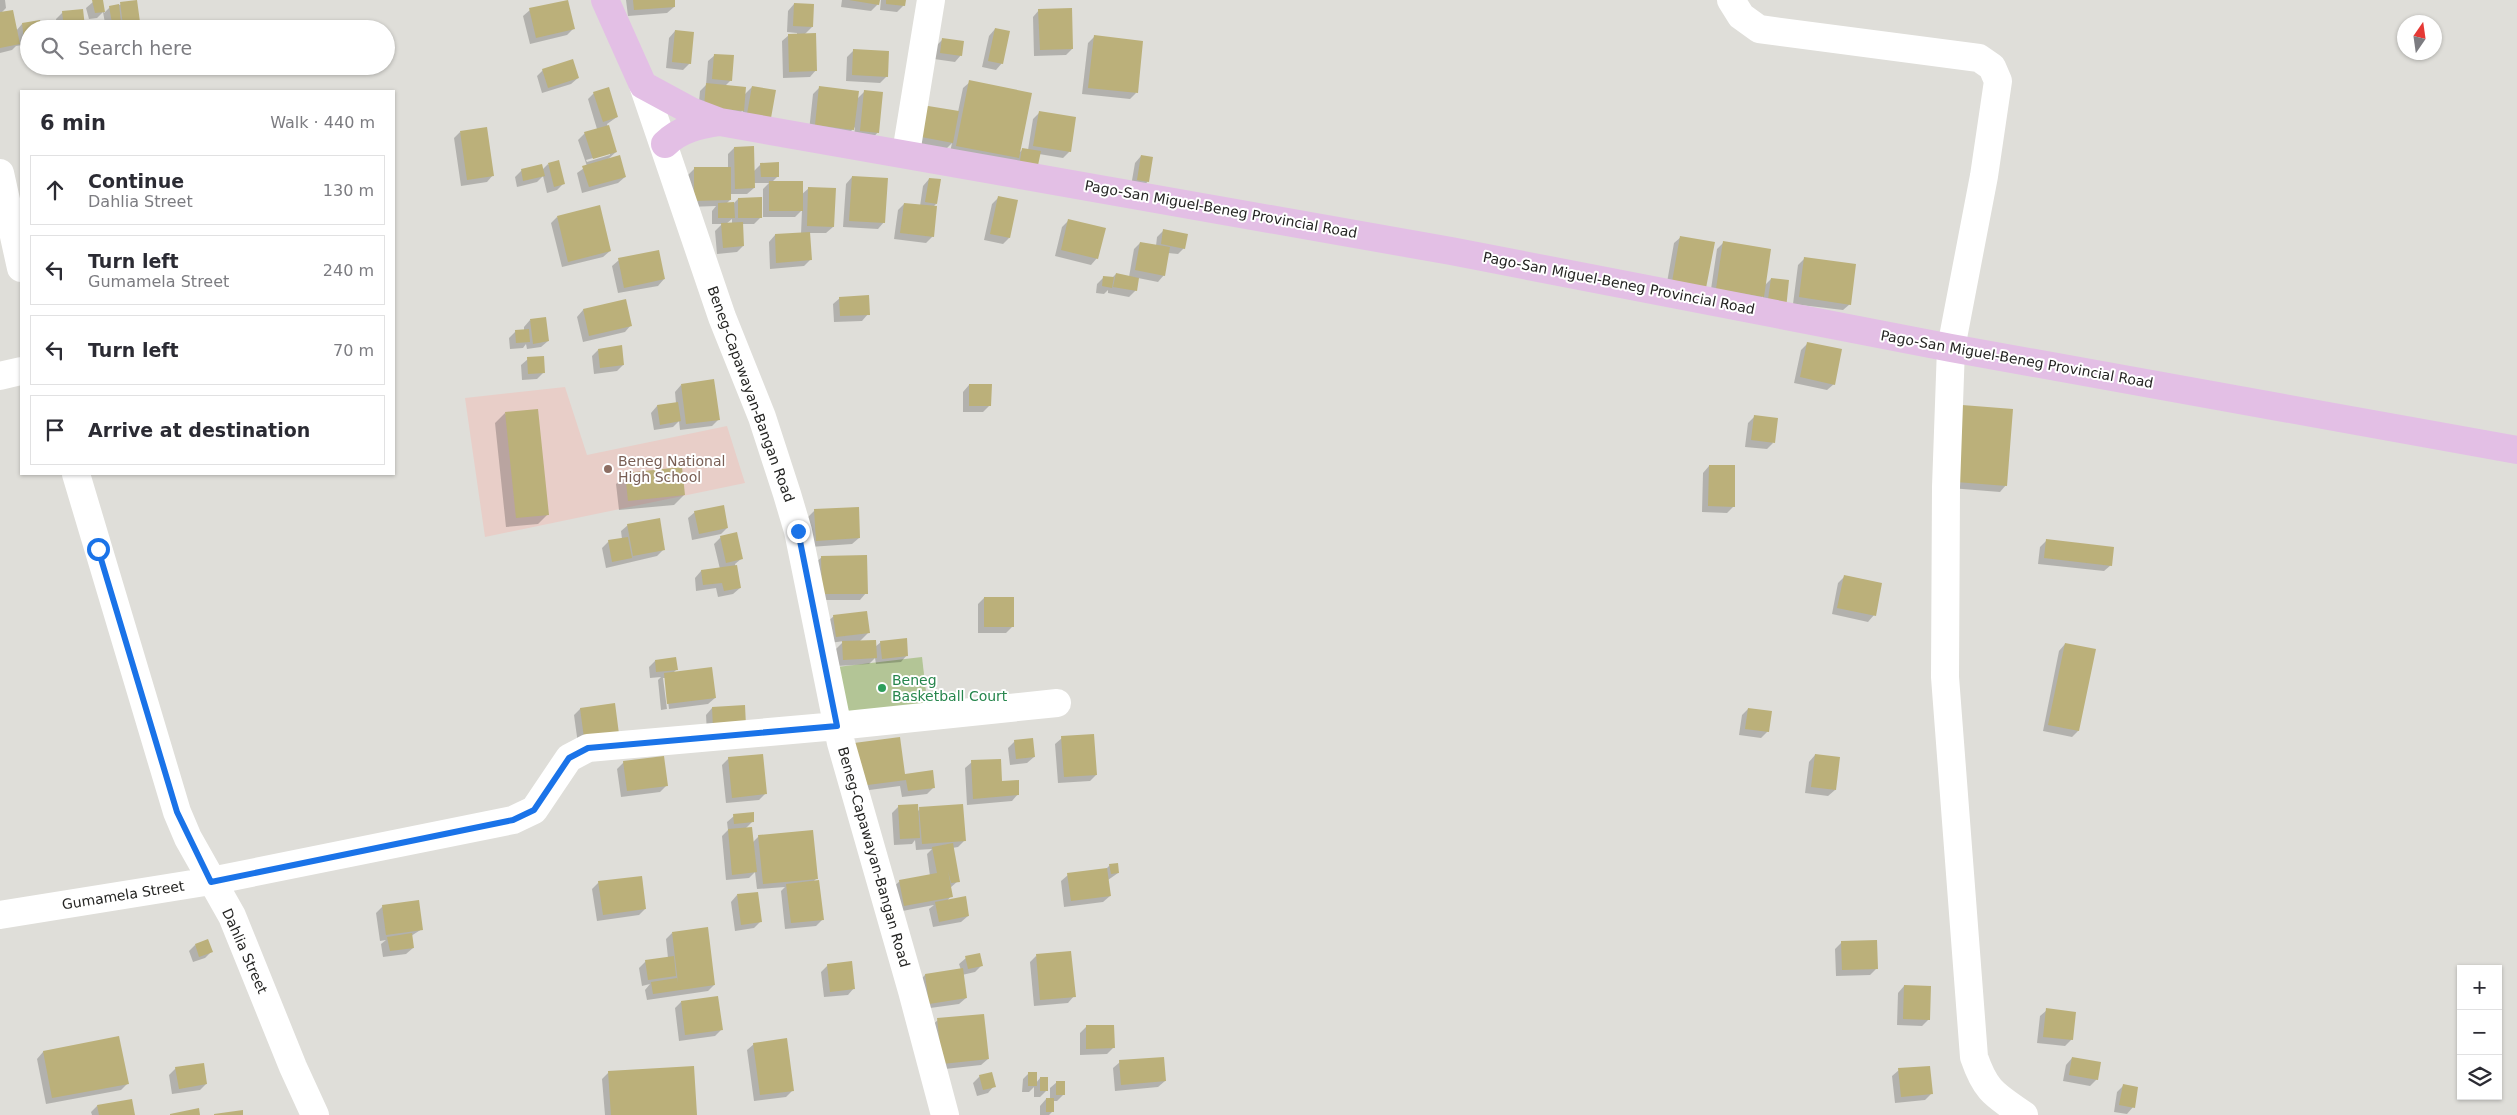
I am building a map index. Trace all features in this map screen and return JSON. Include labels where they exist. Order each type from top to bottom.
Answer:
[{"type":"main road","points":[[605,0],[643,85],[691,111],[720,122]]},
{"type":"main road","points":[[664,144],[674,135],[686,130],[720,122]]},
{"type":"main road","name":"Pago-San Miguel-Beneg Provincial Road","points":[[720,122],[906,153],[1451,251],[1951,348],[2517,450]]},
{"type":"street","points":[[906,153],[931,0]]},
{"type":"street","points":[[1732,0],[1741,16],[1759,29],[1979,58],[1992,67],[1998,81],[1984,176],[1951,348],[1946,487],[1945,677],[1974,1057],[1982,1081],[1998,1097],[2024,1115]]},
{"type":"street","name":"Beneg-Capawayan-Bangan Road","points":[[643,85],[722,317],[762,416],[788,494],[798,531],[837,726],[945,1115]]},
{"type":"street","points":[[0,173],[20,263]]},
{"type":"street","points":[[0,376],[20,371]]},
{"type":"street","name":"Dahlia Street","points":[[76,475],[177,812],[211,882],[232,916],[293,1067],[315,1115]]},
{"type":"street","name":"Gumamela Street","points":[[0,915],[211,882],[513,820],[534,810],[569,758],[588,748],[837,726],[1057,703]]},
{"type":"shaded area","name":"Beneg National High School","points":[[565,387],[587,455],[727,426],[745,483],[485,537],[465,398]]},
{"type":"green space","name":"Beneg Basketball Court","points":[[922,657],[928,709],[843,717],[837,667]]},
{"type":"building","points":[[92,0],[103,0],[105,12],[95,13]]},
{"type":"building","points":[[137,0],[140,20],[122,20],[120,2]]},
{"type":"building","points":[[568,0],[575,29],[536,38],[529,8]]},
{"type":"building","points":[[633,0],[675,0],[675,7],[634,10]]},
{"type":"building","points":[[849,0],[880,0],[879,5]]},
{"type":"building","points":[[886,0],[906,0],[905,6],[886,4]]},
{"type":"building","points":[[794,3],[814,4],[813,27],[793,26]]},
{"type":"building","points":[[119,4],[121,20],[111,20],[109,6]]},
{"type":"building","points":[[1072,8],[1073,49],[1040,50],[1038,9]]},
{"type":"building","points":[[83,9],[84,20],[63,20],[62,11]]},
{"type":"building","points":[[13,10],[20,44],[0,48],[0,12]]},
{"type":"building","points":[[995,28],[1010,31],[1003,64],[988,61]]},
{"type":"building","points":[[675,30],[694,32],[691,64],[672,62]]},
{"type":"building","points":[[816,33],[817,71],[789,72],[788,34]]},
{"type":"building","points":[[1094,35],[1143,41],[1138,93],[1088,88]]},
{"type":"building","points":[[942,38],[964,41],[962,56],[940,53]]},
{"type":"building","points":[[853,49],[889,51],[888,77],[852,75]]},
{"type":"building","points":[[714,54],[734,55],[732,81],[712,79]]},
{"type":"building","points":[[573,59],[579,78],[548,88],[542,69]]},
{"type":"building","points":[[969,80],[1032,93],[1019,158],[956,146]]},
{"type":"building","points":[[706,83],[746,87],[744,111],[704,107]]},
{"type":"building","points":[[752,86],[776,90],[771,118],[747,114]]},
{"type":"building","points":[[819,86],[859,91],[854,130],[815,125]]},
{"type":"building","points":[[609,87],[618,117],[603,122],[593,92]]},
{"type":"building","points":[[864,90],[883,92],[879,133],[860,131]]},
{"type":"building","points":[[922,105],[959,111],[953,143],[916,136]]},
{"type":"building","points":[[1039,111],[1076,117],[1071,152],[1033,146]]},
{"type":"building","points":[[609,125],[617,152],[593,159],[584,132]]},
{"type":"building","points":[[487,127],[494,176],[467,180],[460,131]]},
{"type":"building","points":[[754,146],[755,188],[735,189],[734,147]]},
{"type":"building","points":[[1022,148],[1041,151],[1037,170],[1019,167]]},
{"type":"building","points":[[620,155],[626,177],[589,187],[582,166]]},
{"type":"building","points":[[1141,155],[1153,157],[1149,182],[1137,180]]},
{"type":"building","points":[[559,160],[565,184],[554,187],[548,163]]},
{"type":"building","points":[[779,162],[779,177],[761,177],[760,163]]},
{"type":"building","points":[[542,164],[545,176],[523,181],[521,169]]},
{"type":"building","points":[[694,167],[731,167],[731,200],[694,201]]},
{"type":"building","points":[[852,176],[888,178],[885,223],[849,221]]},
{"type":"building","points":[[929,178],[941,179],[937,204],[925,202]]},
{"type":"building","points":[[769,181],[803,181],[803,211],[769,211]]},
{"type":"building","points":[[808,187],[836,188],[834,227],[807,226]]},
{"type":"building","points":[[998,196],[1018,200],[1010,238],[990,234]]},
{"type":"building","points":[[762,197],[762,218],[738,218],[738,198]]},
{"type":"building","points":[[734,202],[735,218],[718,218],[718,203]]},
{"type":"building","points":[[904,203],[937,206],[934,237],[900,233]]},
{"type":"building","points":[[600,205],[611,251],[568,262],[557,216]]},
{"type":"building","points":[[1068,219],[1106,228],[1098,259],[1061,250]]},
{"type":"building","points":[[743,222],[744,246],[723,248],[721,223]]},
{"type":"building","points":[[1163,229],[1188,234],[1185,249],[1161,244]]},
{"type":"building","points":[[810,232],[812,260],[776,263],[775,234]]},
{"type":"building","points":[[1680,236],[1715,242],[1706,288],[1672,282]]},
{"type":"building","points":[[1723,241],[1771,249],[1764,297],[1716,289]]},
{"type":"building","points":[[1140,242],[1170,247],[1165,276],[1135,270]]},
{"type":"building","points":[[659,250],[665,279],[624,288],[618,258]]},
{"type":"building","points":[[1804,257],[1856,264],[1851,305],[1799,297]]},
{"type":"building","points":[[1116,273],[1139,278],[1137,291],[1113,287]]},
{"type":"building","points":[[1103,276],[1114,277],[1112,288],[1102,286]]},
{"type":"building","points":[[1771,278],[1789,280],[1786,309],[1767,307]]},
{"type":"building","points":[[869,295],[870,315],[840,316],[839,297]]},
{"type":"building","points":[[626,299],[632,326],[589,336],[583,309]]},
{"type":"building","points":[[546,317],[549,341],[533,344],[530,319]]},
{"type":"building","points":[[529,329],[530,342],[516,343],[515,330]]},
{"type":"building","points":[[1807,342],[1842,349],[1835,385],[1800,377]]},
{"type":"building","points":[[622,345],[624,365],[600,368],[598,349]]},
{"type":"building","points":[[544,356],[545,373],[528,374],[527,357]]},
{"type":"building","points":[[714,379],[720,420],[686,424],[681,384]]},
{"type":"building","points":[[969,384],[992,384],[991,406],[969,406]]},
{"type":"building","points":[[678,402],[681,421],[660,425],[657,405]]},
{"type":"building","points":[[1962,405],[2013,409],[2007,486],[1956,482]]},
{"type":"building","points":[[538,409],[549,515],[516,518],[505,412]]},
{"type":"building","points":[[1754,415],[1778,418],[1775,443],[1751,440]]},
{"type":"building","points":[[1709,465],[1735,465],[1735,507],[1708,506]]},
{"type":"building","points":[[682,467],[685,495],[628,501],[625,473]]},
{"type":"building","points":[[724,505],[728,528],[699,534],[694,511]]},
{"type":"building","points":[[859,507],[860,538],[816,541],[814,509]]},
{"type":"building","points":[[660,518],[665,550],[633,556],[627,524]]},
{"type":"building","points":[[737,532],[743,559],[726,563],[720,536]]},
{"type":"building","points":[[628,537],[632,558],[612,562],[608,540]]},
{"type":"building","points":[[2046,539],[2114,547],[2112,566],[2044,558]]},
{"type":"building","points":[[867,555],[868,594],[822,594],[821,556]]},
{"type":"building","points":[[737,565],[741,588],[724,591],[722,583],[703,585],[701,570]]},
{"type":"building","points":[[1844,575],[1882,583],[1876,616],[1837,608]]},
{"type":"building","points":[[984,597],[1014,597],[1014,627],[984,627]]},
{"type":"building","points":[[867,611],[870,633],[836,637],[833,615]]},
{"type":"building","points":[[907,638],[908,656],[882,659],[880,641]]},
{"type":"building","points":[[876,640],[877,658],[843,660],[842,641]]},
{"type":"building","points":[[2065,643],[2096,649],[2079,731],[2048,725]]},
{"type":"building","points":[[676,657],[678,670],[656,672],[655,660]]},
{"type":"building","points":[[712,667],[716,698],[667,704],[664,673]]},
{"type":"building","points":[[615,703],[619,734],[584,738],[580,708]]},
{"type":"building","points":[[745,705],[746,726],[713,728],[712,707]]},
{"type":"building","points":[[1748,708],[1772,711],[1769,732],[1745,729]]},
{"type":"building","points":[[1094,734],[1097,775],[1064,777],[1061,736]]},
{"type":"building","points":[[900,737],[905,774],[933,770],[935,788],[908,791],[906,780],[860,786],[854,743]]},
{"type":"building","points":[[1033,738],[1035,757],[1016,759],[1014,740]]},
{"type":"building","points":[[763,754],[767,794],[732,798],[728,757]]},
{"type":"building","points":[[1815,754],[1840,757],[1836,790],[1811,787]]},
{"type":"building","points":[[664,756],[668,786],[627,791],[623,761]]},
{"type":"building","points":[[1001,759],[1002,781],[1019,780],[1019,795],[973,799],[971,760]]},
{"type":"building","points":[[918,804],[920,838],[900,839],[898,805]]},
{"type":"building","points":[[963,804],[966,841],[922,844],[919,807]]},
{"type":"building","points":[[754,812],[754,822],[734,824],[733,814]]},
{"type":"building","points":[[752,827],[757,872],[732,875],[728,829]]},
{"type":"building","points":[[813,830],[818,879],[763,884],[758,835]]},
{"type":"building","points":[[953,843],[960,882],[951,883],[948,871],[953,897],[904,906],[899,880],[937,873],[932,847]]},
{"type":"building","points":[[1118,863],[1119,873],[1111,874],[1109,864]]},
{"type":"building","points":[[1107,868],[1111,896],[1071,901],[1067,873]]},
{"type":"building","points":[[642,876],[646,909],[603,915],[598,881]]},
{"type":"building","points":[[819,880],[824,920],[791,923],[786,884]]},
{"type":"building","points":[[758,892],[762,922],[741,925],[737,894]]},
{"type":"building","points":[[966,896],[969,916],[939,922],[935,902]]},
{"type":"building","points":[[419,900],[423,930],[386,935],[382,905]]},
{"type":"building","points":[[708,927],[715,985],[653,994],[651,982],[677,978],[678,983],[672,932]]},
{"type":"building","points":[[412,933],[414,948],[390,951],[387,937]]},
{"type":"building","points":[[208,939],[213,952],[199,957],[195,944]]},
{"type":"building","points":[[1877,940],[1878,969],[1842,970],[1841,941]]},
{"type":"building","points":[[1071,951],[1076,997],[1040,1000],[1036,954]]},
{"type":"building","points":[[980,953],[983,966],[968,969],[965,956]]},
{"type":"building","points":[[674,956],[676,976],[648,980],[645,960]]},
{"type":"building","points":[[852,961],[855,989],[830,992],[827,964]]},
{"type":"building","points":[[963,968],[967,998],[929,1004],[925,974]]},
{"type":"building","points":[[1904,985],[1931,986],[1930,1020],[1903,1019]]},
{"type":"building","points":[[718,996],[723,1030],[685,1035],[681,1001]]},
{"type":"building","points":[[2046,1008],[2076,1012],[2073,1040],[2043,1037]]},
{"type":"building","points":[[984,1014],[989,1059],[942,1064],[937,1018]]},
{"type":"building","points":[[1086,1025],[1114,1025],[1115,1048],[1086,1049]]},
{"type":"building","points":[[119,1036],[129,1084],[52,1098],[43,1051]]},
{"type":"building","points":[[787,1038],[794,1091],[760,1095],[753,1043]]},
{"type":"building","points":[[1164,1057],[1166,1081],[1121,1085],[1119,1060]]},
{"type":"building","points":[[2072,1057],[2101,1062],[2098,1080],[2069,1075]]},
{"type":"building","points":[[204,1063],[207,1084],[179,1089],[175,1067]]},
{"type":"building","points":[[694,1066],[697,1115],[611,1115],[608,1071]]},
{"type":"building","points":[[1930,1066],[1933,1094],[1901,1097],[1898,1068]]},
{"type":"building","points":[[992,1072],[996,1087],[983,1090],[979,1075]]},
{"type":"building","points":[[1028,1072],[1037,1072],[1037,1086],[1028,1086]]},
{"type":"building","points":[[1040,1077],[1048,1077],[1048,1091],[1040,1091]]},
{"type":"building","points":[[1056,1081],[1065,1081],[1065,1095],[1056,1095]]},
{"type":"building","points":[[2123,1084],[2138,1087],[2135,1108],[2119,1105]]},
{"type":"building","points":[[1046,1098],[1054,1098],[1054,1112],[1046,1112]]},
{"type":"building","points":[[132,1099],[135,1115],[99,1115],[97,1105]]},
{"type":"building","points":[[199,1108],[200,1115],[170,1115],[170,1114]]},
{"type":"building","points":[[243,1110],[243,1115],[214,1115],[214,1114]]},
{"type":"place","name":"Beneg National High School","points":[[608,469]]},
{"type":"place","name":"Beneg Basketball Court","points":[[882,688]]},
{"type":"route","points":[[98,549],[177,812],[211,882],[513,820],[534,810],[559,770],[569,758],[588,748],[837,726],[798,531]]}]
